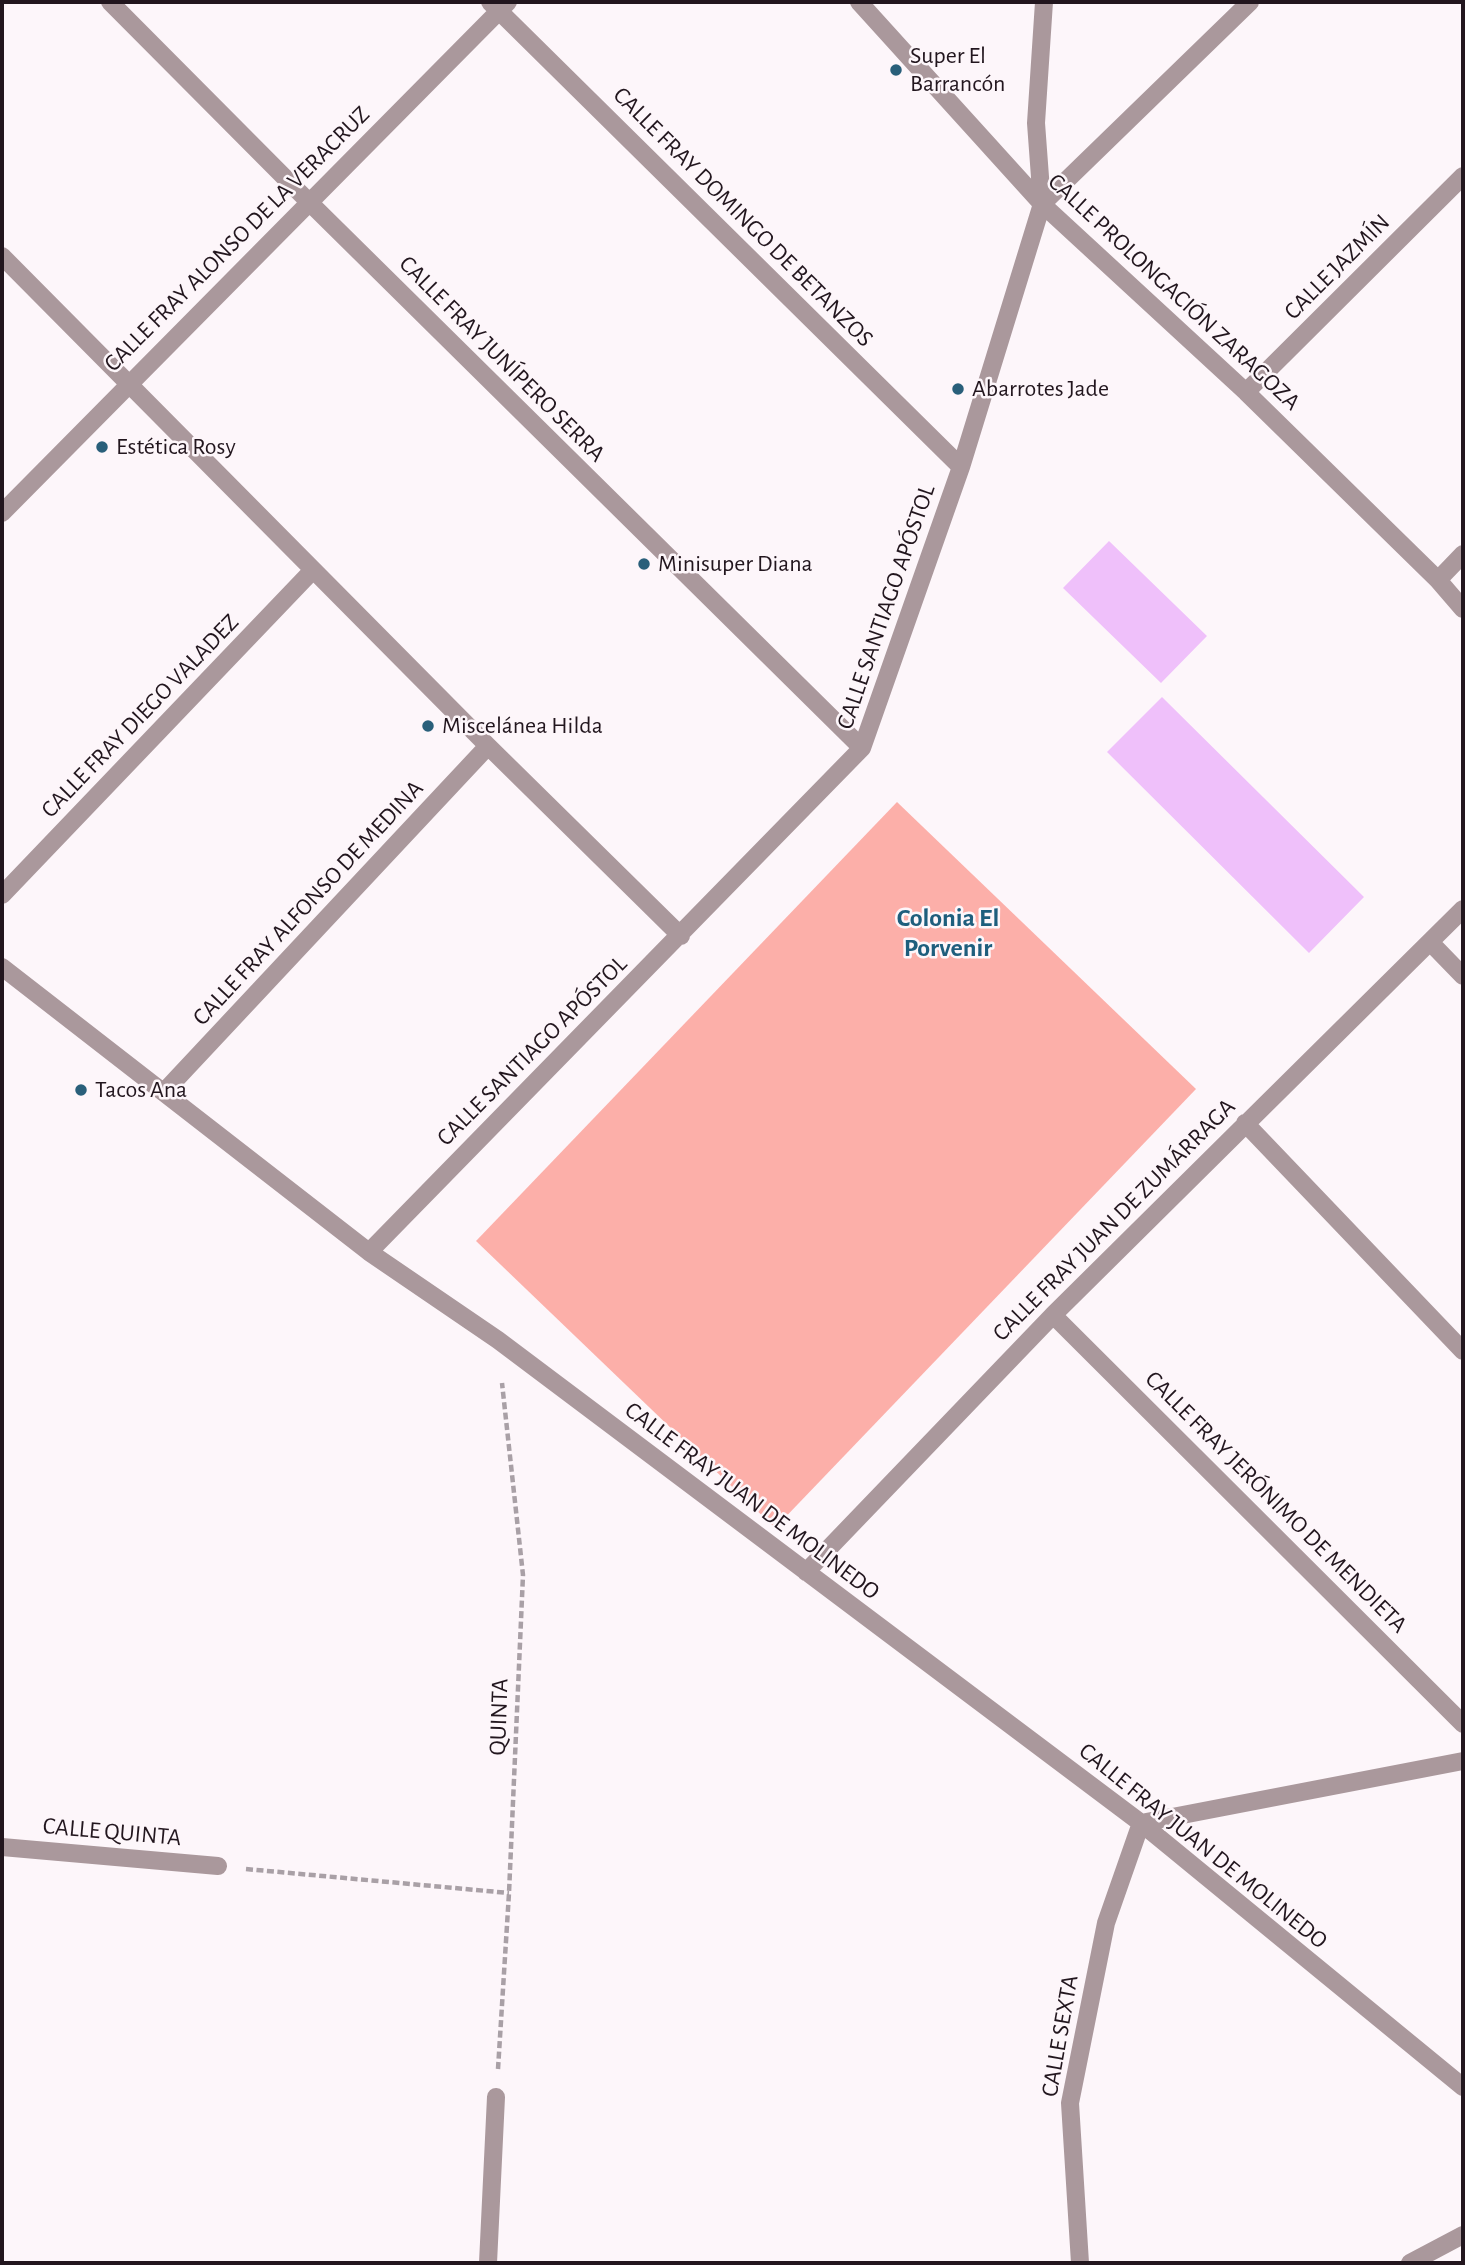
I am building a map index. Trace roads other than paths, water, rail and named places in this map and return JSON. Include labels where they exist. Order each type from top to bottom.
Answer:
[{"type":"street","name":"CALLE FRAY JUNÍPERO SERRA","points":[[110,2],[862,748]]},
{"type":"street","name":"CALLE PROLONGACIÓN ZARAGOZA","points":[[859,2],[1042,204],[1246,392],[1438,580],[1463,609]]},
{"type":"street","name":"CALLE SANTIAGO APÓSTOL","points":[[369,1251],[681,936],[862,748],[961,467],[1042,204],[1036,123],[1044,2]]},
{"type":"street","points":[[1042,204],[1250,2]]},
{"type":"street","name":"CALLE FRAY ALONSO DE LA VERACRUZ","points":[[2,513],[499,5]]},
{"type":"street","name":"CALLE FRAY DOMINGO DE BETANZOS","points":[[499,5],[961,467]]},
{"type":"street","name":"CALLE JAZMÍN","points":[[1246,392],[1463,176]]},
{"type":"street","points":[[2,257],[488,746],[681,936]]},
{"type":"street","points":[[1438,580],[1463,554]]},
{"type":"street","name":"CALLE FRAY DIEGO VALADEZ","points":[[2,895],[313,570]]},
{"type":"street","name":"CALLE FRAY ALFONSO DE MEDINA","points":[[164,1093],[488,746]]},
{"type":"street","name":"CALLE FRAY JUAN DE ZUMÁRRAGA","points":[[806,1572],[1053,1315],[1463,909]]},
{"type":"street","points":[[1430,942],[1463,976]]},
{"type":"street","name":"CALLE FRAY JUAN DE MOLINEDO","points":[[2,967],[369,1251],[498,1340],[1141,1824],[1463,2087]]},
{"type":"street","points":[[1245,1123],[1463,1351]]},
{"type":"street","name":"CALLE FRAY JERÓNIMO DE MENDIETA","points":[[1053,1315],[1463,1724]]},
{"type":"street","points":[[1141,1824],[1463,1761]]},
{"type":"street","name":"CALLE SEXTA","points":[[1080,2263],[1070,2102],[1106,1923],[1141,1824]]},
{"type":"street","name":"CALLE QUINTA","points":[[2,1847],[218,1866]]},
{"type":"street","points":[[488,2263],[496,2097]]},
{"type":"street","points":[[1410,2263],[1463,2235]]},
{"type":"place","name":"Super El Barrancón","points":[[896,70]]},
{"type":"place","name":"Abarrotes Jade","points":[[958,389]]},
{"type":"place","name":"Estética Rosy","points":[[102,447]]},
{"type":"place","name":"Minisuper Diana","points":[[644,564]]},
{"type":"place","name":"Miscelánea Hilda","points":[[428,726]]},
{"type":"place","name":"Tacos Ana","points":[[81,1090]]},
{"type":"district","name":"Colonia El Porvenir","points":[[948,933]]}]
